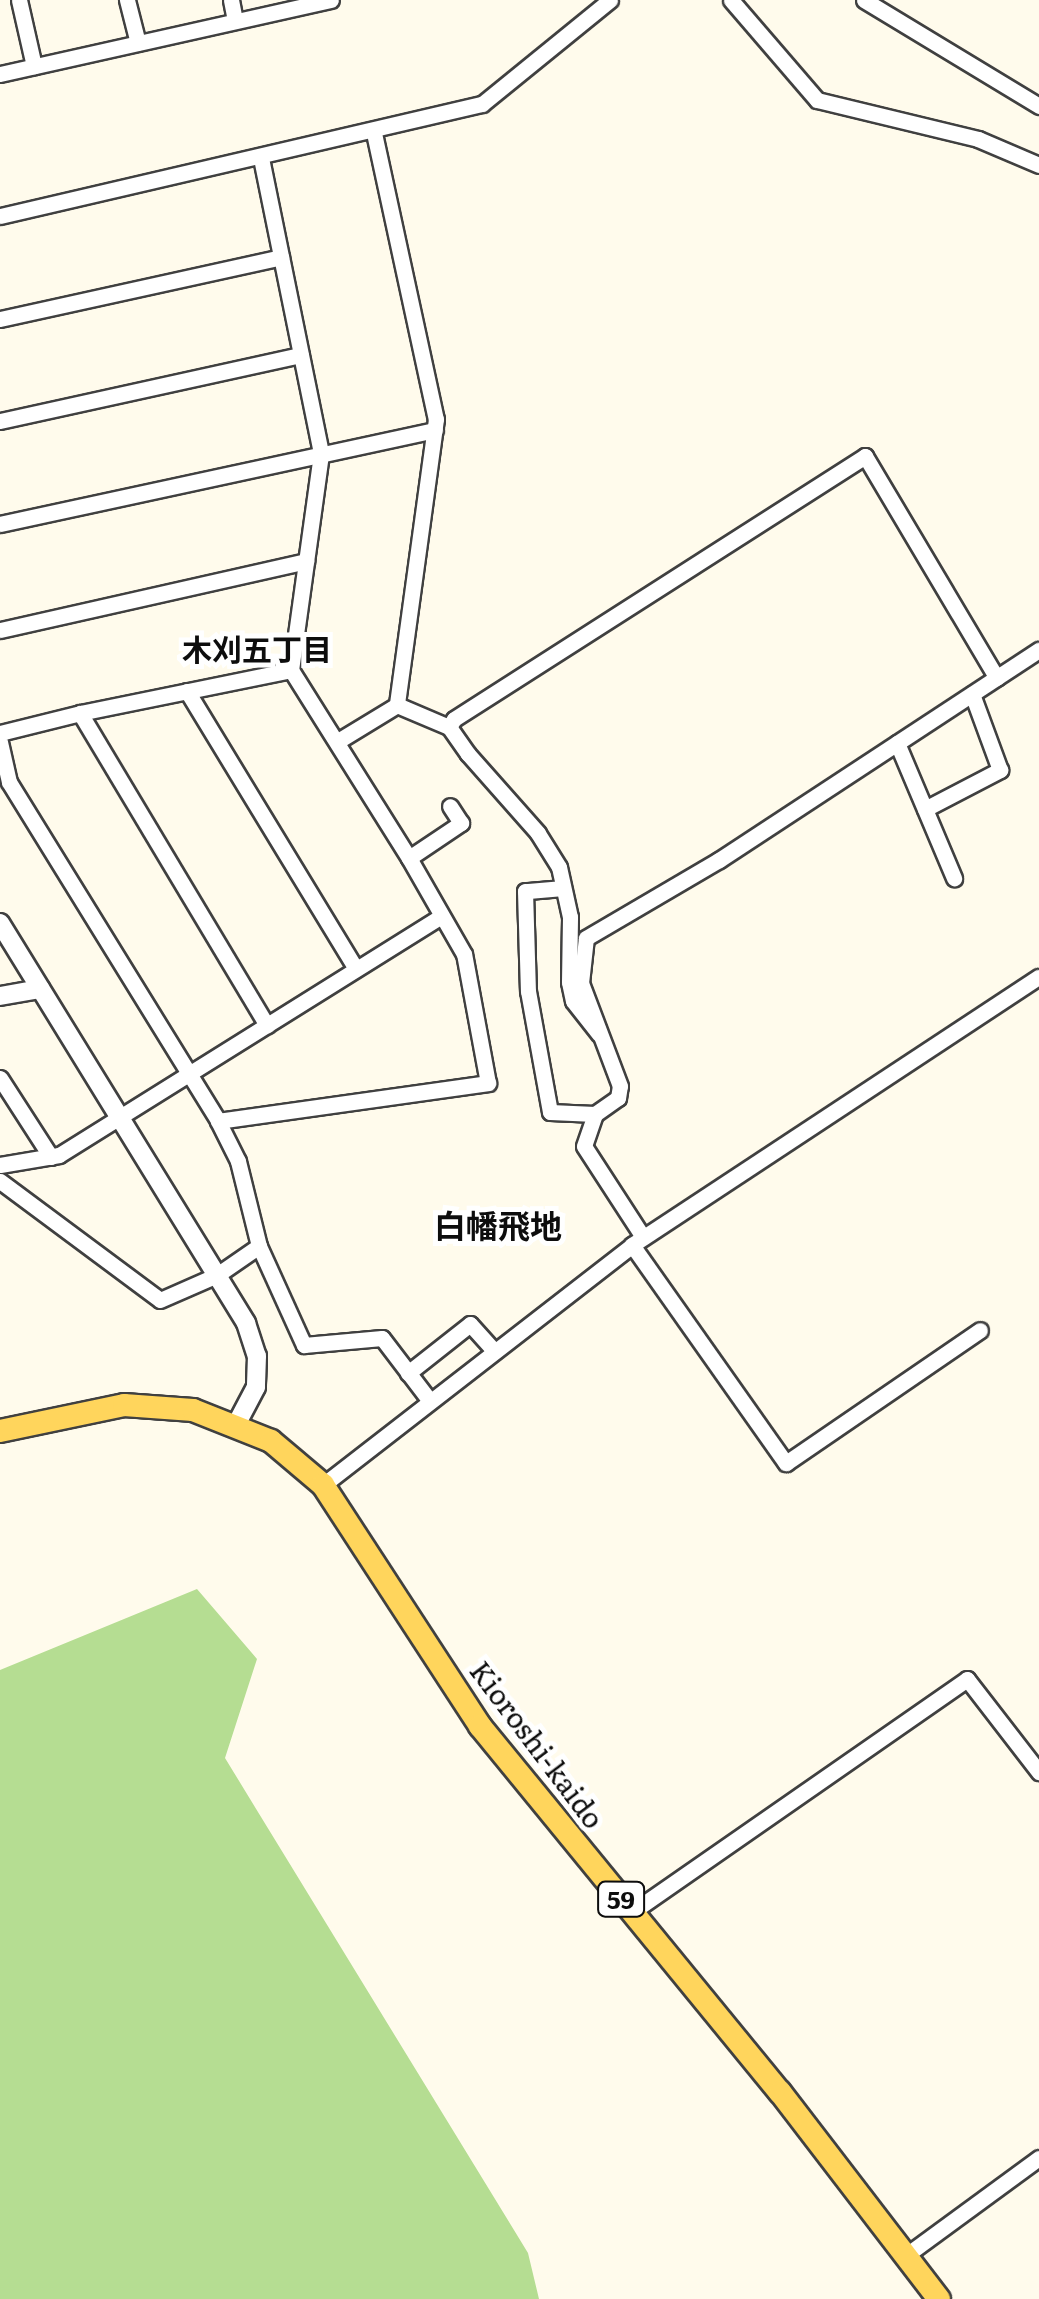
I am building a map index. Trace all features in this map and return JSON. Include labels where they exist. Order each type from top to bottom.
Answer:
[{"type":"main road","name":"Kioroshi-kaido","points":[[0,1430],[155,1404],[237,1423],[271,1441],[323,1485],[480,1726],[938,2299]]},
{"type":"street","points":[[19,0],[34,66]]},
{"type":"street","points":[[127,0],[138,43]]},
{"type":"street","points":[[230,0],[235,21]]},
{"type":"street","points":[[0,74],[331,0]]},
{"type":"street","points":[[0,216],[374,133],[482,104],[610,0]]},
{"type":"street","points":[[731,0],[817,100],[978,139],[1039,165]]},
{"type":"street","points":[[864,0],[1039,106]]},
{"type":"street","points":[[374,133],[434,430],[397,705]]},
{"type":"street","points":[[218,1121],[488,1083],[464,954],[338,741],[291,670],[321,454],[261,158]]},
{"type":"street","points":[[0,319],[281,257]]},
{"type":"street","points":[[0,421],[301,355]]},
{"type":"street","points":[[0,524],[434,430]]},
{"type":"street","points":[[449,727],[716,547],[865,456],[997,678]]},
{"type":"street","points":[[0,630],[306,562]]},
{"type":"street","points":[[980,1330],[786,1462],[638,1241],[584,1146],[595,1114],[618,1098],[620,1086],[581,984],[586,938],[1039,650]]},
{"type":"street","points":[[0,732],[291,670]]},
{"type":"street","points":[[186,691],[356,969]]},
{"type":"street","points":[[925,809],[1000,770],[972,694]]},
{"type":"street","points":[[397,705],[449,727],[538,833],[563,888],[573,1001],[599,1034]]},
{"type":"street","points":[[338,741],[397,705]]},
{"type":"street","points":[[80,713],[267,1025]]},
{"type":"street","points":[[0,742],[9,782],[218,1121],[238,1161],[258,1246],[304,1345],[382,1338],[430,1401]]},
{"type":"street","points":[[897,743],[954,878]]},
{"type":"street","points":[[409,858],[461,823],[450,806]]},
{"type":"street","points":[[563,888],[525,891],[528,991],[550,1112],[595,1114]]},
{"type":"street","points":[[0,1165],[51,1157],[441,916]]},
{"type":"street","points":[[0,923],[217,1275],[257,1356],[256,1388],[237,1423]]},
{"type":"street","points":[[323,1485],[638,1241],[1039,977]]},
{"type":"street","points":[[0,996],[40,989]]},
{"type":"street","points":[[0,1078],[51,1157]]},
{"type":"street","points":[[0,1181],[160,1300],[217,1275],[258,1246]]},
{"type":"street","points":[[408,1372],[470,1324],[494,1351]]},
{"type":"street","points":[[632,1912],[967,1679],[1039,1772]]},
{"type":"street","points":[[905,2256],[1039,2158]]},
{"type":"green space","points":[[197,1589],[257,1659],[225,1758],[528,2253],[539,2299],[0,2299],[0,1670]]},
{"type":"district","name":"木刈五丁目","points":[[257,648]]},
{"type":"district","name":"白幡飛地","points":[[498,1224]]}]
